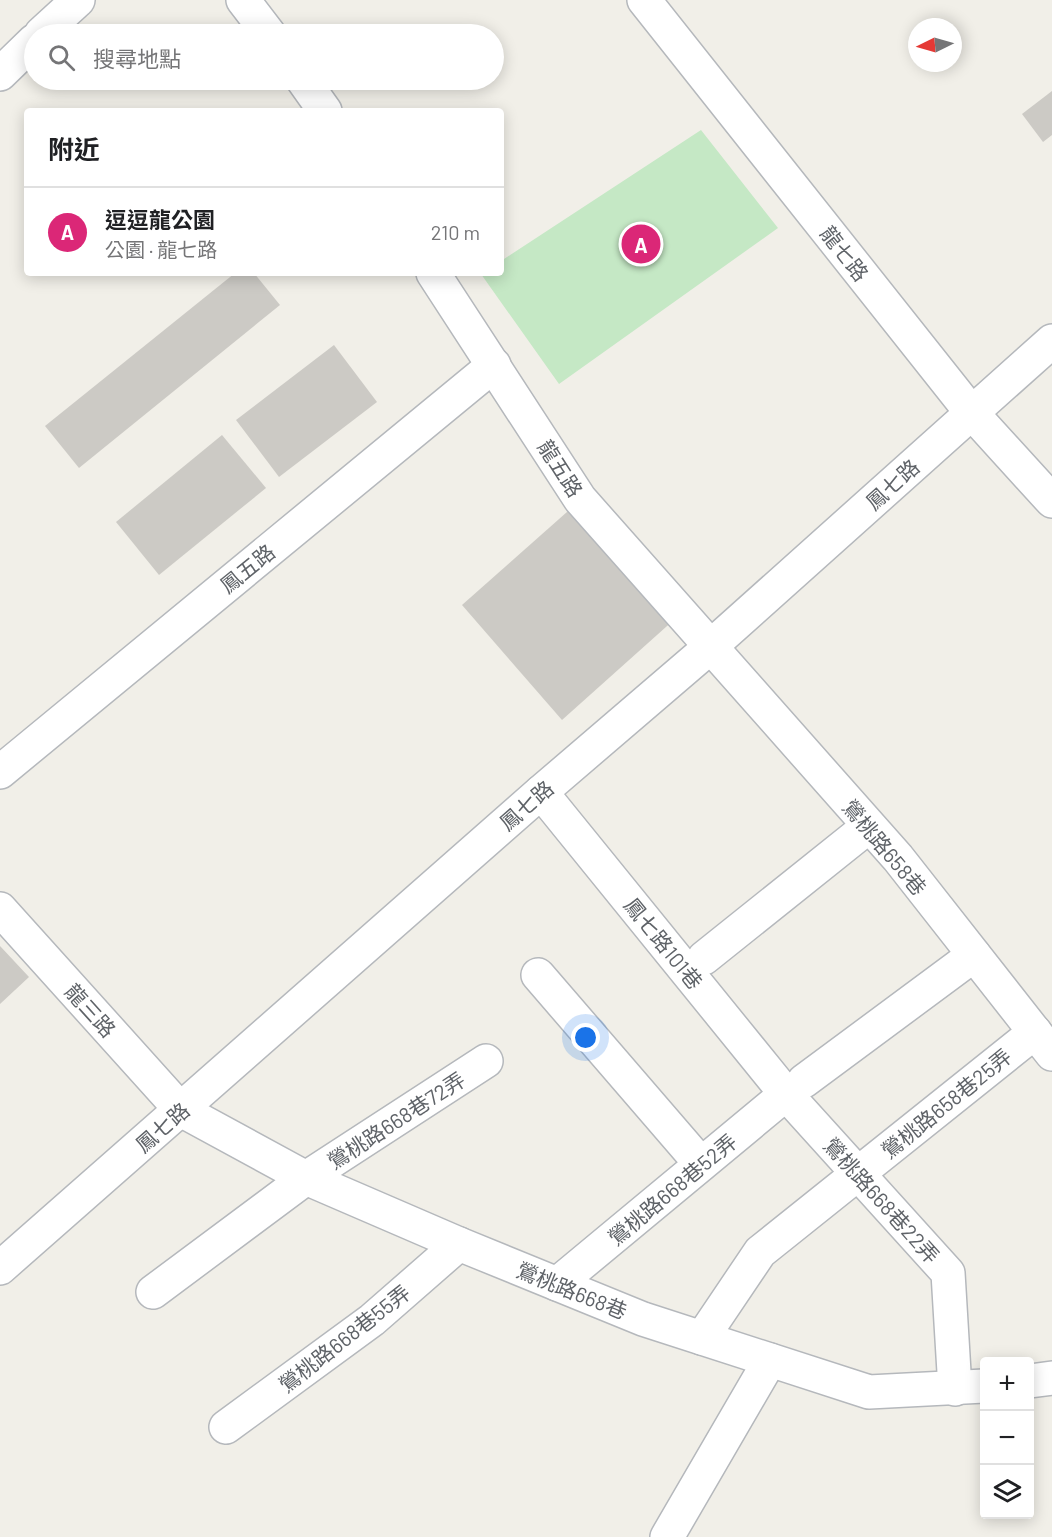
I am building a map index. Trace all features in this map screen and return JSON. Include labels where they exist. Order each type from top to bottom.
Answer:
[{"type":"street","points":[[52,24],[78,0]]},
{"type":"street","points":[[243,0],[261,24]]},
{"type":"street","name":"龍七路","points":[[644,0],[971,412],[1052,501]]},
{"type":"street","points":[[0,74],[24,51]]},
{"type":"street","points":[[310,90],[323,108]]},
{"type":"street","name":"龍五路","points":[[435,276],[580,499],[709,648]]},
{"type":"street","name":"鳳七路","points":[[0,1268],[541,792],[709,648],[1052,341]]},
{"type":"street","name":"鳳五路","points":[[0,772],[494,365]]},
{"type":"street","name":"鶯桃路658巷","points":[[709,648],[898,858],[1043,1043]]},
{"type":"street","name":"鳳七路101巷","points":[[541,792],[795,1087]]},
{"type":"street","points":[[704,958],[869,826]]},
{"type":"street","name":"龍三路","points":[[0,909],[181,1110]]},
{"type":"street","name":"鶯桃路668巷52弄","points":[[557,1284],[795,1087],[974,956]]},
{"type":"street","points":[[538,975],[701,1164]]},
{"type":"street","name":"鶯桃路658巷25弄","points":[[702,1338],[760,1252],[858,1173],[1043,1043]]},
{"type":"street","name":"鶯桃路668巷72弄","points":[[153,1292],[306,1178],[486,1061]]},
{"type":"street","name":"鶯桃路668巷22弄","points":[[795,1087],[858,1173],[948,1273],[970,1388]]},
{"type":"street","name":"鶯桃路668巷","points":[[181,1110],[306,1178],[459,1244],[643,1319],[869,1392],[970,1388]]},
{"type":"street","name":"鶯桃路668巷55弄","points":[[226,1427],[372,1320],[459,1244]]},
{"type":"street","points":[[667,1537],[724,1436],[771,1360]]},
{"type":"street","points":[[1034,1380],[1052,1378]]},
{"type":"green space","points":[[701,130],[778,228],[559,384],[482,276],[504,276],[504,259]]},
{"type":"building","points":[[1052,91],[1052,135],[1043,142],[1022,114]]},
{"type":"building","points":[[231,276],[256,276],[280,305],[79,468],[45,426]]},
{"type":"building","points":[[334,345],[377,402],[279,477],[236,420]]},
{"type":"building","points":[[222,435],[266,488],[159,575],[116,522]]},
{"type":"building","points":[[576,504],[676,618],[562,720],[462,605]]},
{"type":"building","points":[[0,946],[29,977],[0,1004]]},
{"type":"place","name":"逗逗龍公園","points":[[641,244]]}]
